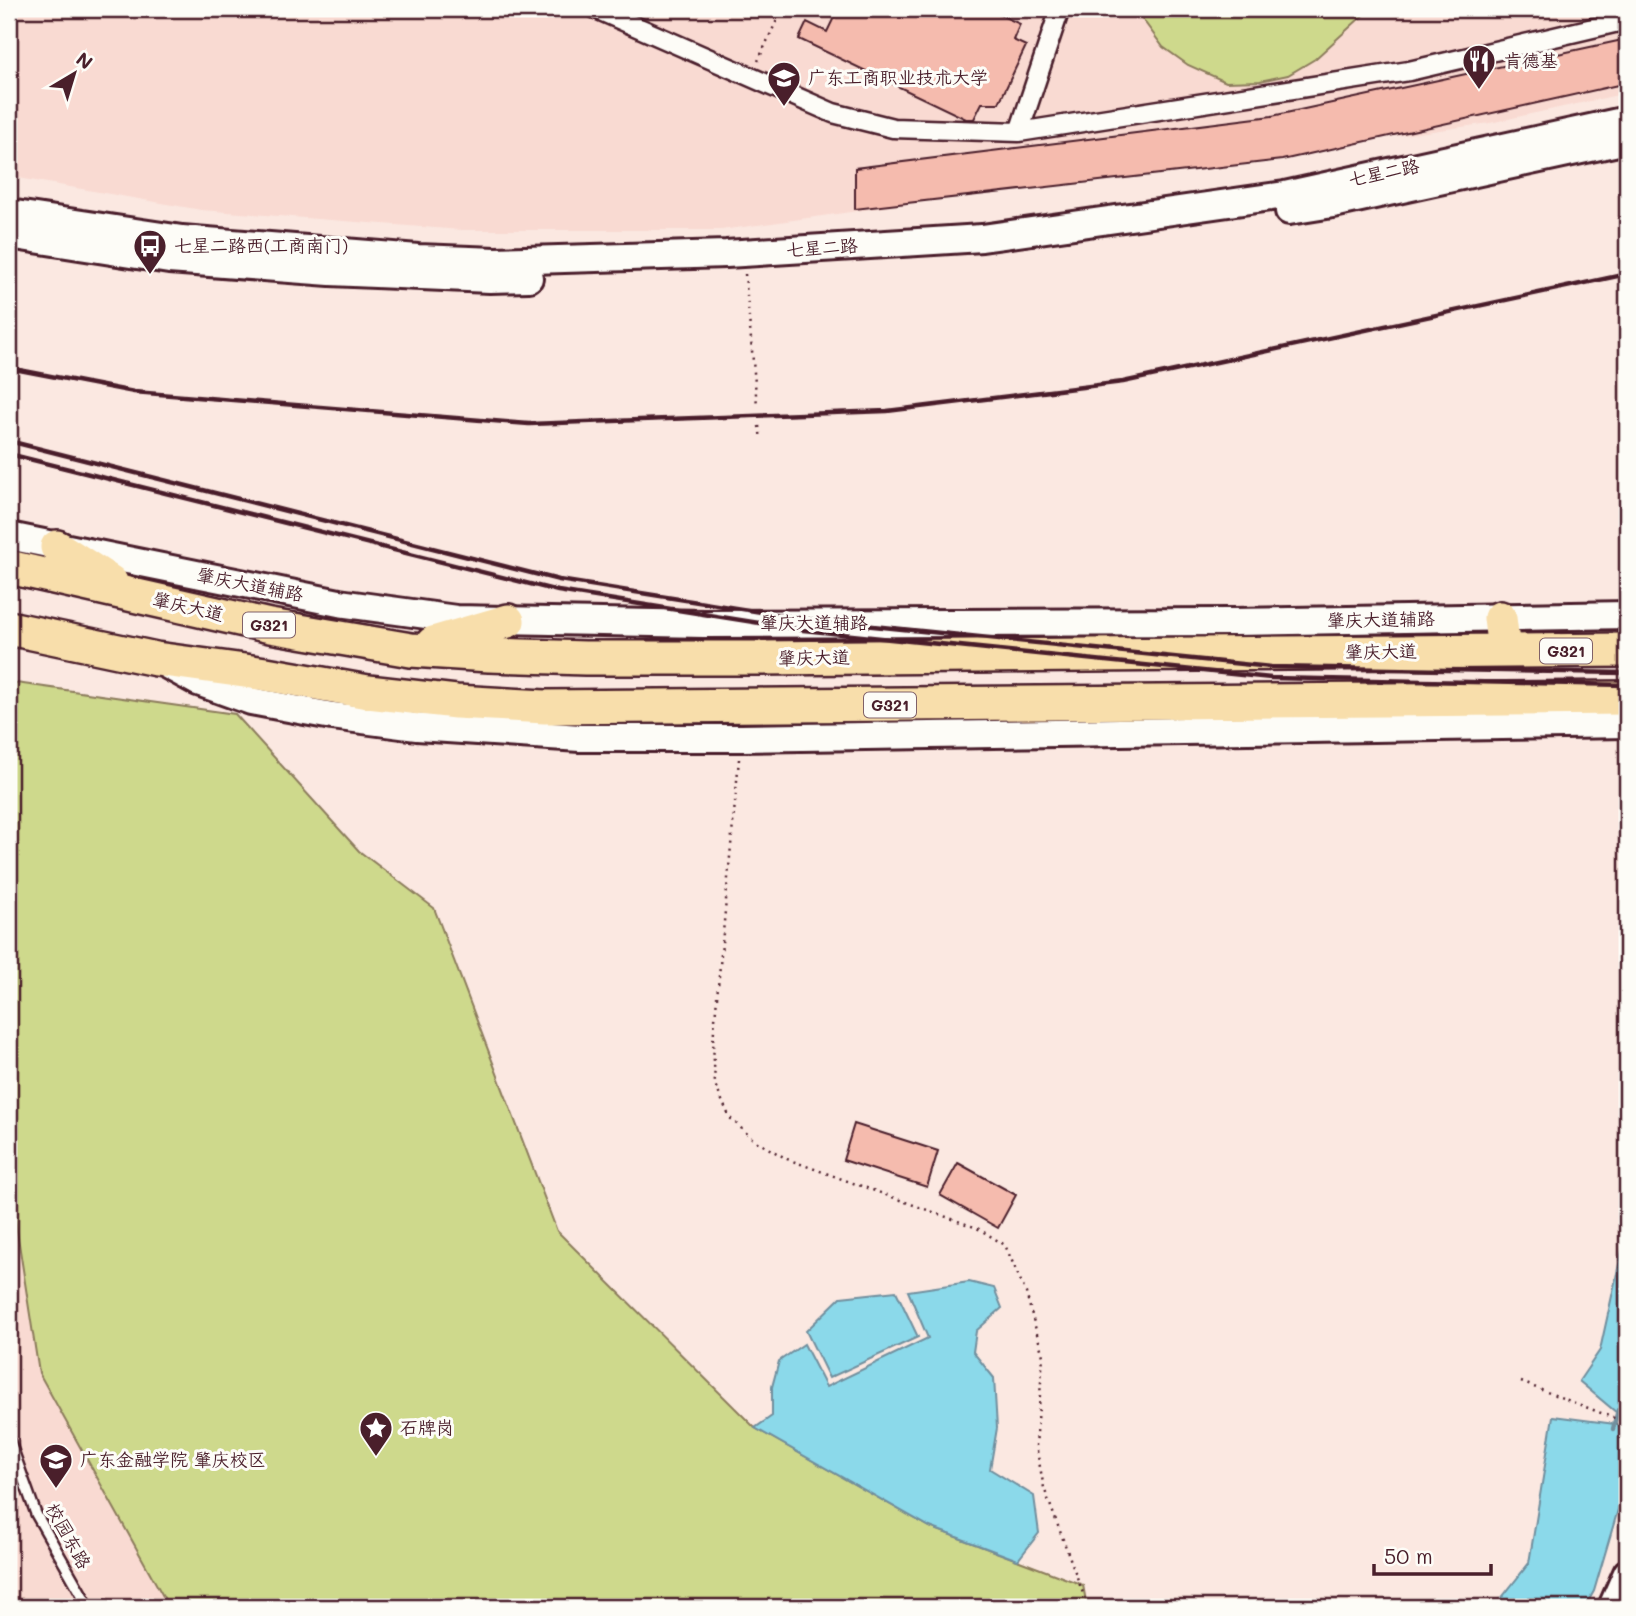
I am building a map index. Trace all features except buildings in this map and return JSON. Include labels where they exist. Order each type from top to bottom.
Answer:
[{"type":"highway","points":[[57,547],[128,593]]},
{"type":"highway","name":"肇庆大道","points":[[9,567],[270,625],[411,650],[586,658],[1627,650]]},
{"type":"highway","points":[[1500,618],[1504,651]]},
{"type":"highway","points":[[411,650],[508,621]]},
{"type":"highway","name":"G321","points":[[9,628],[156,659],[368,692],[456,702],[545,707],[1627,698]]},
{"type":"street","points":[[596,9],[832,113],[861,122],[893,128],[1019,132],[1409,71],[1621,17]]},
{"type":"street","points":[[1019,132],[1060,9]]},
{"type":"street","name":"七星二路","points":[[9,213],[182,239],[418,258],[523,261],[726,254],[982,238],[1285,195],[1627,120]]},
{"type":"street","name":"七星二路","points":[[9,235],[169,260],[330,272],[490,279],[744,271],[985,255],[1144,233],[1333,204],[1627,140]]},
{"type":"street","name":"肇庆大道辅路","points":[[9,536],[352,605],[456,619],[732,624],[1233,622],[1627,615]]},
{"type":"street","points":[[156,659],[198,682],[251,701],[332,716],[417,727],[580,738],[741,738],[1627,724]]},
{"type":"street","points":[[1612,1607],[1627,1573]]},
{"type":"lane","name":"校园东路","points":[[9,1439],[36,1514],[89,1607]]},
{"type":"path","points":[[751,77],[782,9]]},
{"type":"path","points":[[744,271],[757,405]]},
{"type":"path","points":[[759,426],[761,439]]},
{"type":"path","points":[[741,738],[713,1041],[715,1085],[730,1118],[754,1140],[787,1159],[977,1228],[1004,1245],[1026,1293],[1043,1356],[1036,1446],[1044,1488],[1088,1607]]},
{"type":"path","points":[[1521,1382],[1627,1423]]},
{"type":"shaded area","name":"广东工商职业技术大学","points":[[20,9],[1627,9],[1627,93],[1490,123],[721,230],[461,230],[201,210],[19,178],[9,171],[9,60]]},
{"type":"shaded area","name":"广东金融学院 肇庆校区","points":[[9,1179],[39,1373],[169,1607],[9,1607]]},
{"type":"green space","points":[[1135,9],[1370,9],[1315,59],[1288,75],[1260,81],[1226,82],[1188,65],[1163,47]]},
{"type":"green space","points":[[9,682],[235,714],[359,851],[434,908],[557,1231],[755,1428],[930,1527],[1083,1585],[1087,1607],[169,1607],[39,1373],[9,1179]]},
{"type":"water","points":[[1627,1228],[1627,1415],[1617,1413],[1579,1381],[1600,1350]]},
{"type":"water","points":[[969,1282],[994,1288],[1002,1308],[976,1331],[973,1352],[994,1378],[997,1428],[990,1469],[1034,1496],[1039,1533],[1018,1560],[930,1527],[755,1428],[772,1416],[772,1387],[779,1361],[804,1344],[826,1387],[928,1338],[908,1291]]},
{"type":"water","points":[[896,1291],[918,1337],[829,1378],[806,1331],[841,1297]]},
{"type":"water","points":[[1553,1416],[1627,1428],[1627,1479],[1594,1591],[1585,1607],[1510,1607],[1500,1600],[1529,1563]]},
{"type":"waterway","points":[[1613,1429],[1618,1410]]},
{"type":"railway","points":[[9,368],[134,392],[529,424],[887,411],[1123,382],[1627,274]]},
{"type":"railway","points":[[9,441],[559,580],[805,619],[1271,667],[1627,673]]},
{"type":"railway","points":[[9,454],[558,591],[803,630],[1271,678],[1627,685]]},
{"type":"place","name":"肯德基","points":[[1479,91]]},
{"type":"place","name":"广东工商职业技术大学","points":[[784,108]]},
{"type":"place","name":"七星二路西(工商南门)","points":[[150,276]]},
{"type":"place","name":"石牌岗","points":[[376,1458]]},
{"type":"place","name":"广东金融学院 肇庆校区","points":[[56,1490]]}]
